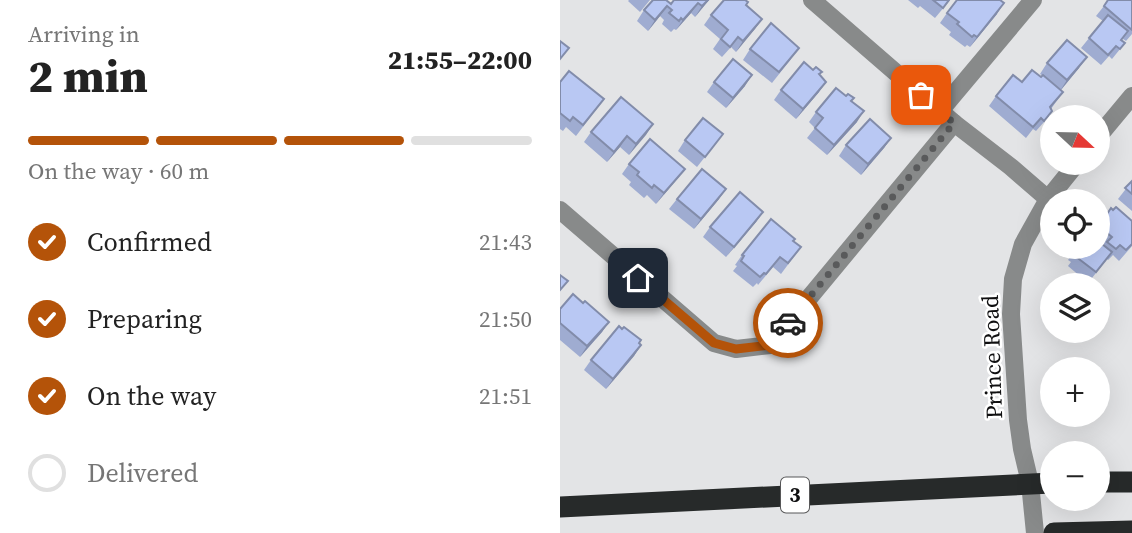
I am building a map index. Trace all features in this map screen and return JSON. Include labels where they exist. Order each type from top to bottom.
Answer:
[{"type":"highway","points":[[1110,482],[1132,482]]},
{"type":"highway","name":"3","points":[[560,507],[1040,483]]},
{"type":"highway","points":[[1054,533],[1132,531]]},
{"type":"street","points":[[811,0],[1040,193]]},
{"type":"street","points":[[940,111],[1033,0]]},
{"type":"street","points":[[1110,122],[1132,96]]},
{"type":"street","points":[[560,210],[714,343],[736,349],[770,345],[954,123]]},
{"type":"street","name":"Prince Road","points":[[1057,189],[1068,175]]},
{"type":"street","name":"Prince Road","points":[[1040,214],[1023,244],[1013,279],[1011,314],[1022,449],[1040,481]]},
{"type":"street","name":"Prince Road","points":[[1035,533],[1040,491]]},
{"type":"building","points":[[653,0],[666,0],[671,4],[674,0],[708,0],[702,6],[698,3],[679,21],[669,13],[672,10],[667,6],[655,20],[644,10]]},
{"type":"building","points":[[724,0],[745,0],[748,2],[746,5],[762,19],[743,41],[738,37],[730,47],[721,39],[728,30],[711,15]]},
{"type":"building","points":[[933,0],[949,0],[943,8]]},
{"type":"building","points":[[957,0],[1000,0],[1004,3],[977,37],[972,37],[947,13]]},
{"type":"building","points":[[1108,0],[1132,0],[1132,30],[1104,6]]},
{"type":"building","points":[[1108,15],[1128,31],[1121,40],[1125,43],[1120,49],[1116,46],[1108,55],[1089,38]]},
{"type":"building","points":[[771,23],[799,48],[779,72],[750,49]]},
{"type":"building","points":[[1067,40],[1087,57],[1067,80],[1047,63]]},
{"type":"building","points":[[560,41],[569,48],[560,59]]},
{"type":"building","points":[[733,59],[752,75],[733,98],[714,82]]},
{"type":"building","points":[[804,62],[813,70],[816,67],[822,72],[819,74],[826,82],[803,109],[781,90]]},
{"type":"building","points":[[1032,70],[1041,77],[1043,75],[1063,92],[1052,105],[1040,105],[1040,119],[1033,127],[996,96],[1013,75],[1022,82]]},
{"type":"building","points":[[569,71],[604,99],[583,125],[573,117],[570,121],[560,113],[560,82]]},
{"type":"building","points":[[836,88],[846,96],[848,94],[854,98],[851,101],[864,111],[834,145],[815,128],[823,118],[816,112]]},
{"type":"building","points":[[621,97],[653,124],[636,144],[627,136],[614,152],[591,132]]},
{"type":"building","points":[[703,118],[723,134],[705,157],[685,140]]},
{"type":"building","points":[[870,119],[891,138],[868,164],[846,145]]},
{"type":"building","points":[[650,139],[685,169],[664,193],[654,185],[652,188],[629,164]]},
{"type":"building","points":[[702,169],[726,189],[701,219],[677,199]]},
{"type":"building","points":[[1132,181],[1132,194],[1125,188]]},
{"type":"building","points":[[740,192],[763,212],[734,247],[710,227]]},
{"type":"building","points":[[1116,207],[1132,221],[1132,244],[1126,250],[1120,245],[1116,249],[1110,244],[1110,210]]},
{"type":"building","points":[[771,219],[801,247],[788,263],[780,257],[766,274],[760,277],[741,261],[744,256],[742,255]]},
{"type":"building","points":[[1079,259],[1106,259],[1096,272]]},
{"type":"building","points":[[560,275],[568,281],[560,290]]},
{"type":"building","points":[[573,294],[609,322],[587,346],[560,323],[560,309]]},
{"type":"building","points":[[619,326],[641,340],[641,345],[613,379],[591,360]]},
{"type":"way so far","points":[[788,323],[954,123],[921,95]]},
{"type":"route","points":[[638,278],[714,343],[736,349],[770,345],[788,323]]}]
